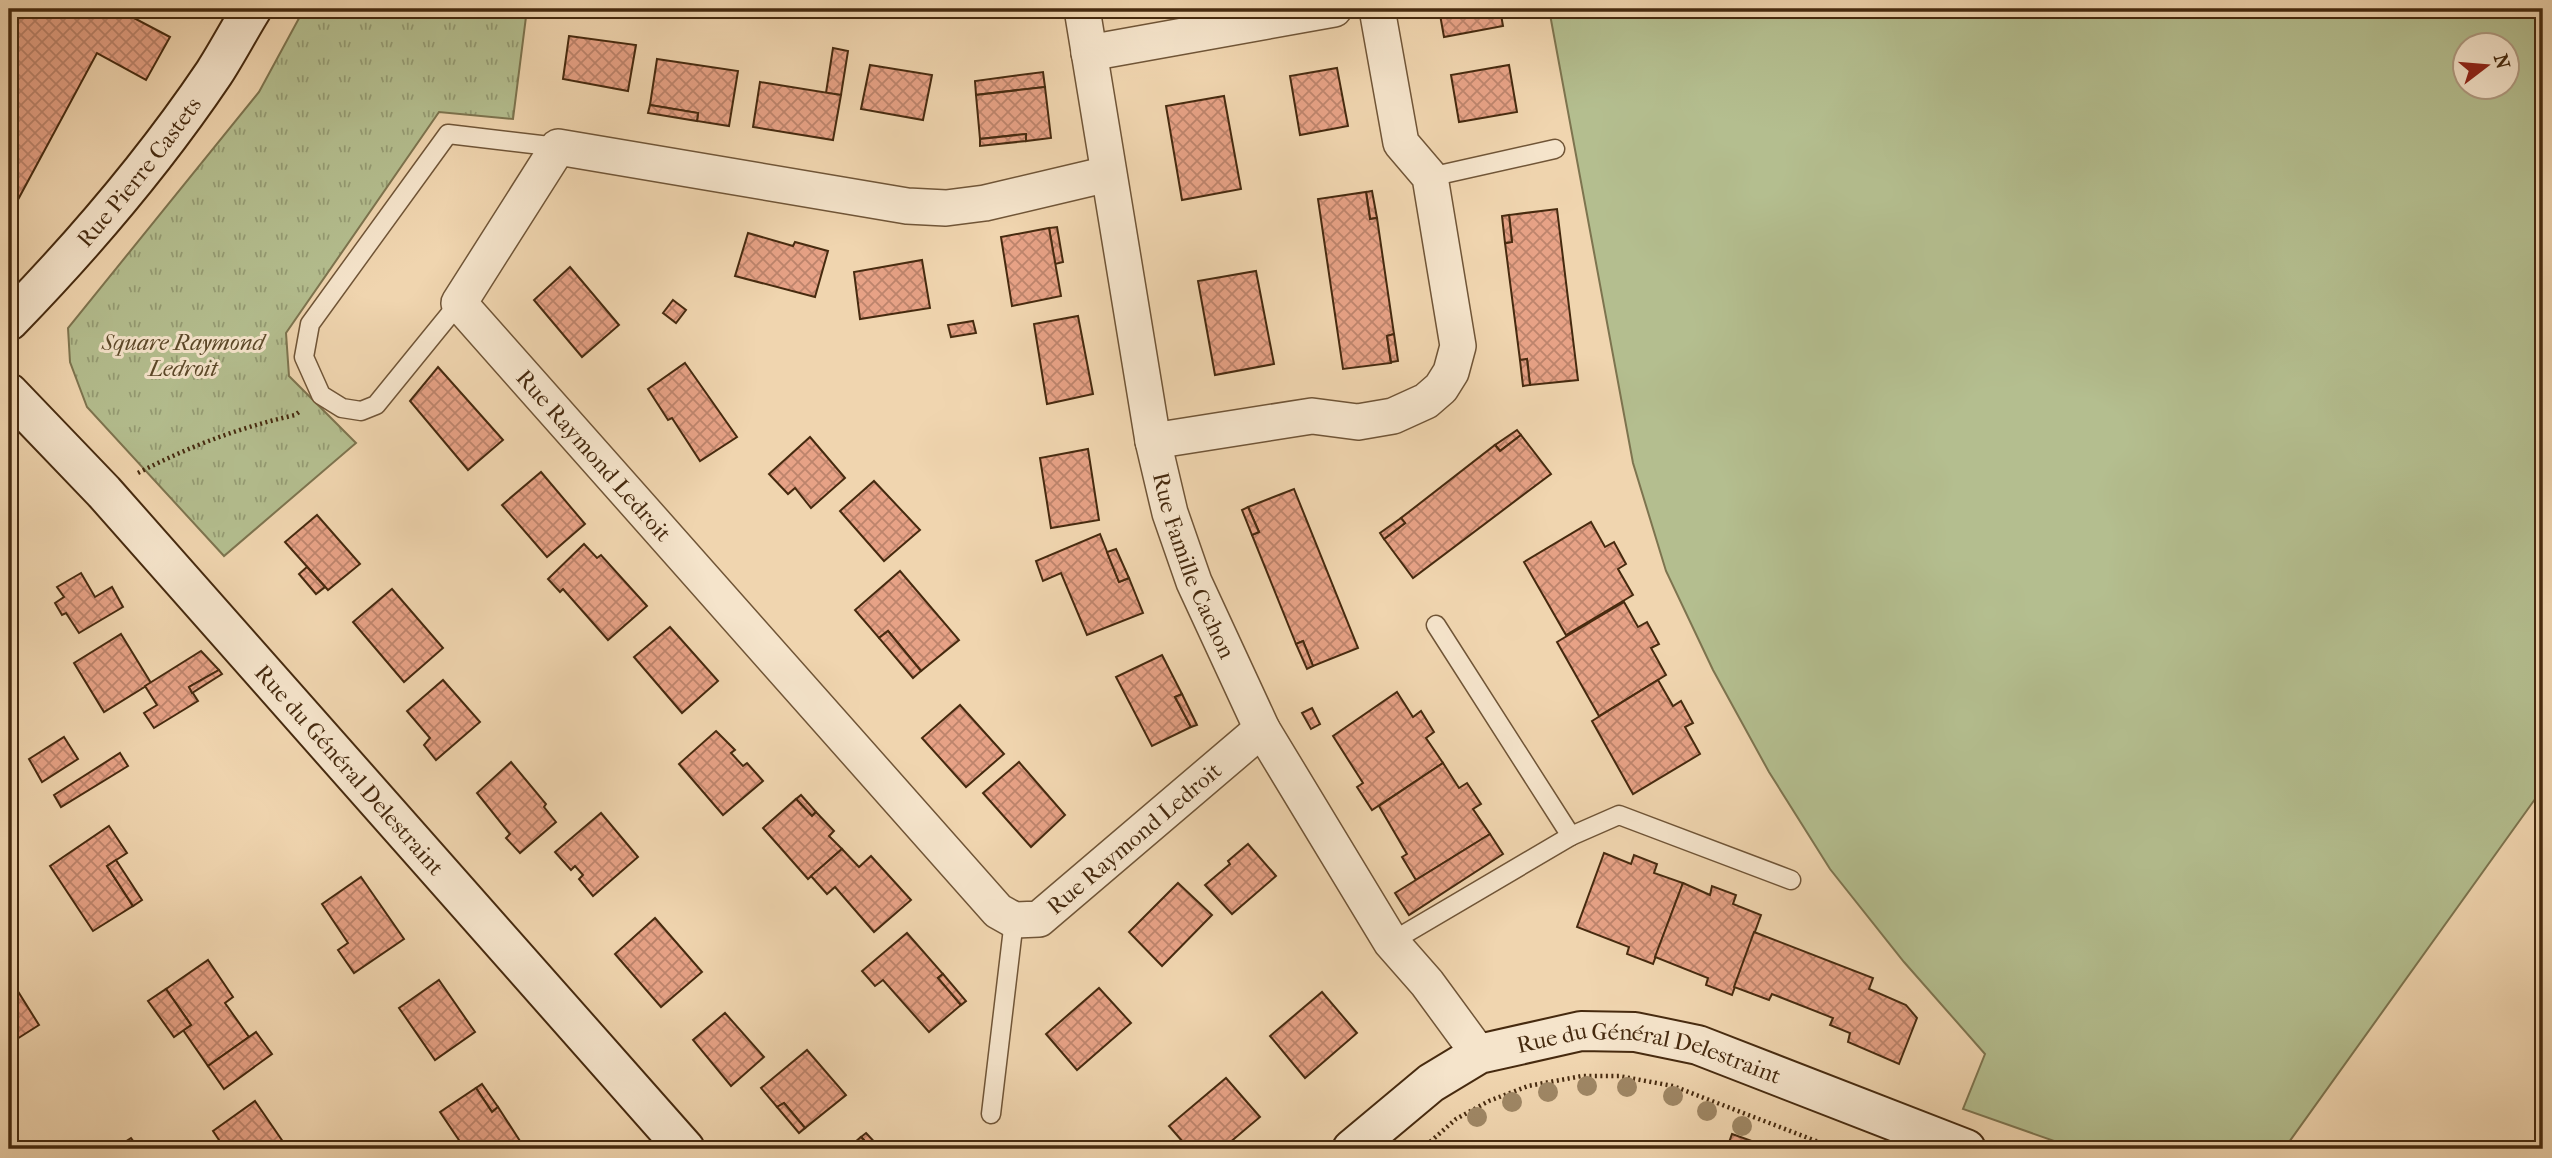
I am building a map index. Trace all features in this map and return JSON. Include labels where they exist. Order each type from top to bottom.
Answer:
[{"type":"street","name":"Rue Pierre Castets","points":[[9,321],[55,273],[132,184],[214,72],[252,9]]},
{"type":"street","name":"Rue Famille Cachon","points":[[1082,9],[1153,441],[1170,513],[1194,582],[1262,729],[1391,942],[1427,983],[1479,1054]]},
{"type":"street","points":[[1089,53],[1334,9]]},
{"type":"street","points":[[1153,441],[1312,416],[1358,422],[1393,416],[1426,401],[1440,388],[1451,372],[1458,346],[1430,177],[1401,143],[1377,9]]},
{"type":"street","points":[[459,303],[558,147],[907,206],[946,208],[985,203],[1108,174]]},
{"type":"street","name":"Rue Raymond Ledroit","points":[[459,303],[999,911],[1014,920],[1039,919],[1262,729]]},
{"type":"street","name":"Rue du Général Delestraint","points":[[9,393],[104,492],[685,1149]]},
{"type":"street","name":"Rue du Général Delestraint","points":[[1352,1149],[1431,1083],[1479,1054],[1581,1031],[1635,1032],[1698,1045],[1966,1149]]},
{"type":"lane","points":[[459,303],[376,405],[361,411],[342,408],[321,395],[304,357],[310,324],[448,134],[558,147]]},
{"type":"lane","points":[[1430,177],[1555,149]]},
{"type":"lane","points":[[1436,625],[1570,836]]},
{"type":"lane","points":[[1391,942],[1570,836],[1619,815],[1791,880]]},
{"type":"lane","points":[[991,1114],[1014,920]]},
{"type":"path","points":[[104,492],[180,451],[244,427],[295,415],[321,395]]},
{"type":"path","points":[[1422,1149],[1456,1119],[1489,1101],[1528,1086],[1582,1076],[1619,1076],[1673,1086],[1837,1149]]},
{"type":"green space","name":"Square Raymond Ledroit","points":[[304,9],[527,9],[513,119],[439,112],[286,333],[289,376],[356,443],[224,556],[87,407],[70,362],[68,328],[259,92]]},
{"type":"green space","points":[[1549,9],[2543,9],[2543,788],[2284,1149],[2077,1149],[1963,1109],[1985,1054],[1904,962],[1830,869],[1769,772],[1713,670],[1666,571],[1633,463]]},
{"type":"building","points":[[9,9],[117,9],[170,37],[146,80],[97,53],[14,207],[9,204]]},
{"type":"building","points":[[1439,9],[1500,9],[1503,26],[1444,37]]},
{"type":"building","points":[[569,36],[636,45],[628,91],[563,79]]},
{"type":"building","points":[[833,48],[848,51],[841,95],[826,93]]},
{"type":"building","points":[[657,59],[738,71],[729,126],[697,121],[698,113],[650,105]]},
{"type":"building","points":[[870,65],[932,75],[923,120],[861,109]]},
{"type":"building","points":[[1509,65],[1517,112],[1459,122],[1451,75]]},
{"type":"building","points":[[1337,68],[1348,126],[1300,135],[1290,76]]},
{"type":"building","points":[[1043,72],[1045,87],[976,95],[975,81]]},
{"type":"building","points":[[760,82],[841,95],[833,140],[753,127]]},
{"type":"building","points":[[1045,87],[1051,138],[1026,141],[1026,134],[980,139],[976,95]]},
{"type":"building","points":[[1224,96],[1241,189],[1182,200],[1166,106]]},
{"type":"building","points":[[650,105],[698,113],[697,121],[648,113]]},
{"type":"building","points":[[1026,134],[1026,141],[980,146],[980,139]]},
{"type":"building","points":[[1372,191],[1377,218],[1370,219],[1366,192]]},
{"type":"building","points":[[1366,192],[1370,219],[1377,218],[1394,334],[1387,336],[1391,363],[1343,369],[1318,199]]},
{"type":"building","points":[[1557,209],[1578,380],[1530,385],[1527,359],[1520,360],[1505,243],[1512,242],[1509,215]]},
{"type":"building","points":[[1509,215],[1512,242],[1505,243],[1502,216]]},
{"type":"building","points":[[1057,227],[1063,262],[1055,264],[1049,228]]},
{"type":"building","points":[[1049,228],[1061,296],[1012,306],[1001,237]]},
{"type":"building","points":[[748,233],[793,246],[795,242],[828,251],[815,297],[735,276]]},
{"type":"building","points":[[922,260],[930,308],[860,319],[854,272]]},
{"type":"building","points":[[570,267],[619,325],[582,357],[534,300]]},
{"type":"building","points":[[1256,271],[1274,364],[1215,375],[1198,281]]},
{"type":"building","points":[[673,300],[686,310],[676,323],[663,313]]},
{"type":"building","points":[[1078,316],[1093,394],[1047,404],[1034,324]]},
{"type":"building","points":[[973,321],[976,333],[951,337],[948,325]]},
{"type":"building","points":[[1394,334],[1398,361],[1391,362],[1387,336]]},
{"type":"building","points":[[1527,359],[1530,385],[1523,386],[1520,360]]},
{"type":"building","points":[[685,363],[737,437],[700,461],[672,418],[668,420],[648,389]]},
{"type":"building","points":[[438,367],[503,440],[468,470],[410,401]]},
{"type":"building","points":[[1517,430],[1521,435],[1500,451],[1495,445]]},
{"type":"building","points":[[1521,435],[1551,474],[1413,578],[1384,539],[1405,523],[1401,518],[1495,445],[1500,451]]},
{"type":"building","points":[[810,437],[845,478],[811,508],[795,488],[788,494],[769,474]]},
{"type":"building","points":[[1088,449],[1099,520],[1051,528],[1040,458]]},
{"type":"building","points":[[541,472],[585,524],[547,557],[502,505]]},
{"type":"building","points":[[874,481],[920,530],[884,561],[840,511]]},
{"type":"building","points":[[1294,489],[1358,648],[1313,666],[1303,641],[1296,644],[1252,535],[1259,532],[1248,507]]},
{"type":"building","points":[[1248,507],[1259,532],[1252,535],[1242,510]]},
{"type":"building","points":[[317,515],[360,564],[328,590],[285,542]]},
{"type":"building","points":[[1401,518],[1405,523],[1384,539],[1380,533]]},
{"type":"building","points":[[1591,522],[1605,547],[1614,542],[1626,564],[1618,569],[1633,595],[1566,635],[1524,562]]},
{"type":"building","points":[[1100,534],[1119,582],[1129,578],[1143,613],[1087,635],[1061,573],[1043,581],[1036,561]]},
{"type":"building","points":[[584,544],[597,558],[601,555],[647,606],[608,640],[563,589],[560,592],[548,579]]},
{"type":"building","points":[[1116,549],[1129,578],[1119,582],[1107,552]]},
{"type":"building","points":[[307,567],[325,587],[316,594],[299,574]]},
{"type":"building","points":[[900,571],[959,640],[921,671],[888,631],[879,638],[855,610]]},
{"type":"building","points":[[81,573],[95,597],[112,587],[123,607],[79,633],[66,613],[62,615],[55,603],[64,597],[57,587]]},
{"type":"building","points":[[392,589],[443,648],[404,682],[353,622]]},
{"type":"building","points":[[1624,602],[1638,627],[1647,622],[1659,644],[1651,648],[1666,675],[1599,716],[1557,642]]},
{"type":"building","points":[[670,627],[718,681],[682,713],[634,657]]},
{"type":"building","points":[[888,631],[921,671],[913,678],[879,638]]},
{"type":"building","points":[[121,634],[151,683],[104,712],[74,663]]},
{"type":"building","points":[[1303,641],[1313,666],[1307,669],[1296,644]]},
{"type":"building","points":[[201,651],[219,670],[189,687],[198,701],[154,728],[144,713],[157,705],[145,686]]},
{"type":"building","points":[[1162,655],[1182,694],[1175,697],[1191,727],[1152,746],[1116,677]]},
{"type":"building","points":[[219,670],[222,674],[192,693],[189,687]]},
{"type":"building","points":[[443,680],[480,722],[436,760],[424,745],[430,738],[407,711]]},
{"type":"building","points":[[1658,680],[1673,706],[1681,701],[1693,723],[1685,727],[1700,754],[1633,794],[1592,721]]},
{"type":"building","points":[[1397,692],[1413,717],[1421,711],[1434,732],[1426,738],[1443,763],[1372,810],[1357,787],[1363,783],[1333,736]]},
{"type":"building","points":[[1182,694],[1197,725],[1191,727],[1175,697]]},
{"type":"building","points":[[960,705],[1004,754],[966,787],[922,738]]},
{"type":"building","points":[[1312,708],[1320,724],[1311,729],[1302,713]]},
{"type":"building","points":[[716,731],[735,750],[731,753],[743,766],[747,763],[763,781],[723,815],[679,764]]},
{"type":"building","points":[[64,737],[78,759],[42,782],[29,759]]},
{"type":"building","points":[[120,753],[128,766],[61,807],[54,795]]},
{"type":"building","points":[[511,762],[546,804],[544,807],[556,822],[520,853],[506,838],[510,834],[477,793]]},
{"type":"building","points":[[1019,762],[1065,815],[1031,847],[983,793]]},
{"type":"building","points":[[1443,763],[1459,788],[1467,783],[1481,804],[1473,809],[1490,834],[1416,880],[1402,857],[1407,854],[1379,806]]},
{"type":"building","points":[[801,795],[816,812],[812,816],[796,799]]},
{"type":"building","points":[[796,799],[812,816],[816,812],[834,831],[829,836],[842,849],[808,879],[763,828]]},
{"type":"building","points":[[601,813],[638,857],[593,896],[579,879],[583,875],[575,866],[571,870],[555,852]]},
{"type":"building","points":[[109,826],[127,853],[107,866],[133,906],[93,931],[50,866]]},
{"type":"building","points":[[1490,834],[1503,854],[1409,915],[1395,893]]},
{"type":"building","points":[[1248,844],[1276,876],[1232,914],[1205,885]]},
{"type":"building","points":[[842,849],[859,867],[871,856],[911,900],[874,932],[835,887],[827,894],[811,876]]},
{"type":"building","points":[[1604,853],[1631,864],[1634,855],[1657,864],[1654,873],[1683,883],[1653,964],[1627,954],[1629,947],[1577,927]]},
{"type":"building","points":[[116,860],[142,900],[133,906],[107,866]]},
{"type":"building","points":[[361,877],[404,939],[354,973],[338,950],[348,943],[322,904]]},
{"type":"building","points":[[1178,883],[1212,915],[1162,966],[1129,932]]},
{"type":"building","points":[[1683,883],[1710,895],[1712,886],[1736,895],[1733,904],[1761,915],[1732,995],[1706,985],[1708,978],[1655,957]]},
{"type":"building","points":[[655,918],[702,972],[661,1007],[615,954]]},
{"type":"building","points":[[1754,932],[1873,978],[1869,989],[1906,1005],[1917,1018],[1899,1064],[1848,1042],[1850,1033],[1830,1025],[1833,1018],[1772,994],[1769,1000],[1734,987]]},
{"type":"building","points":[[907,933],[943,974],[938,978],[961,1005],[929,1032],[883,980],[875,986],[862,971]]},
{"type":"building","points":[[208,960],[233,997],[225,1003],[249,1037],[208,1066],[183,1030],[191,1025],[166,989]]},
{"type":"building","points":[[943,974],[966,1001],[961,1005],[938,978]]},
{"type":"building","points":[[9,977],[39,1025],[9,1044]]},
{"type":"building","points":[[439,980],[475,1032],[435,1060],[399,1008]]},
{"type":"building","points":[[1099,988],[1131,1023],[1077,1070],[1046,1034]]},
{"type":"building","points":[[166,989],[191,1025],[174,1037],[148,1001]]},
{"type":"building","points":[[1322,992],[1357,1033],[1305,1078],[1270,1036]]},
{"type":"building","points":[[725,1013],[764,1057],[731,1086],[693,1040]]},
{"type":"building","points":[[256,1032],[272,1054],[224,1089],[208,1066]]},
{"type":"building","points":[[807,1050],[846,1095],[805,1128],[784,1103],[777,1107],[761,1088]]},
{"type":"building","points":[[1226,1078],[1260,1117],[1222,1149],[1189,1149],[1169,1126]]},
{"type":"building","points":[[482,1084],[498,1107],[492,1112],[476,1088]]},
{"type":"building","points":[[476,1088],[492,1112],[498,1107],[520,1141],[515,1145],[518,1149],[465,1149],[440,1112]]},
{"type":"building","points":[[255,1101],[288,1149],[239,1149],[237,1146],[225,1149],[213,1131]]},
{"type":"building","points":[[784,1103],[805,1128],[799,1133],[777,1107]]},
{"type":"building","points":[[866,1133],[881,1149],[872,1149],[861,1137]]},
{"type":"building","points":[[1732,1134],[1752,1141],[1749,1149],[1727,1148]]},
{"type":"building","points":[[861,1137],[872,1149],[847,1149]]},
{"type":"building","points":[[131,1138],[139,1149],[114,1149]]}]
